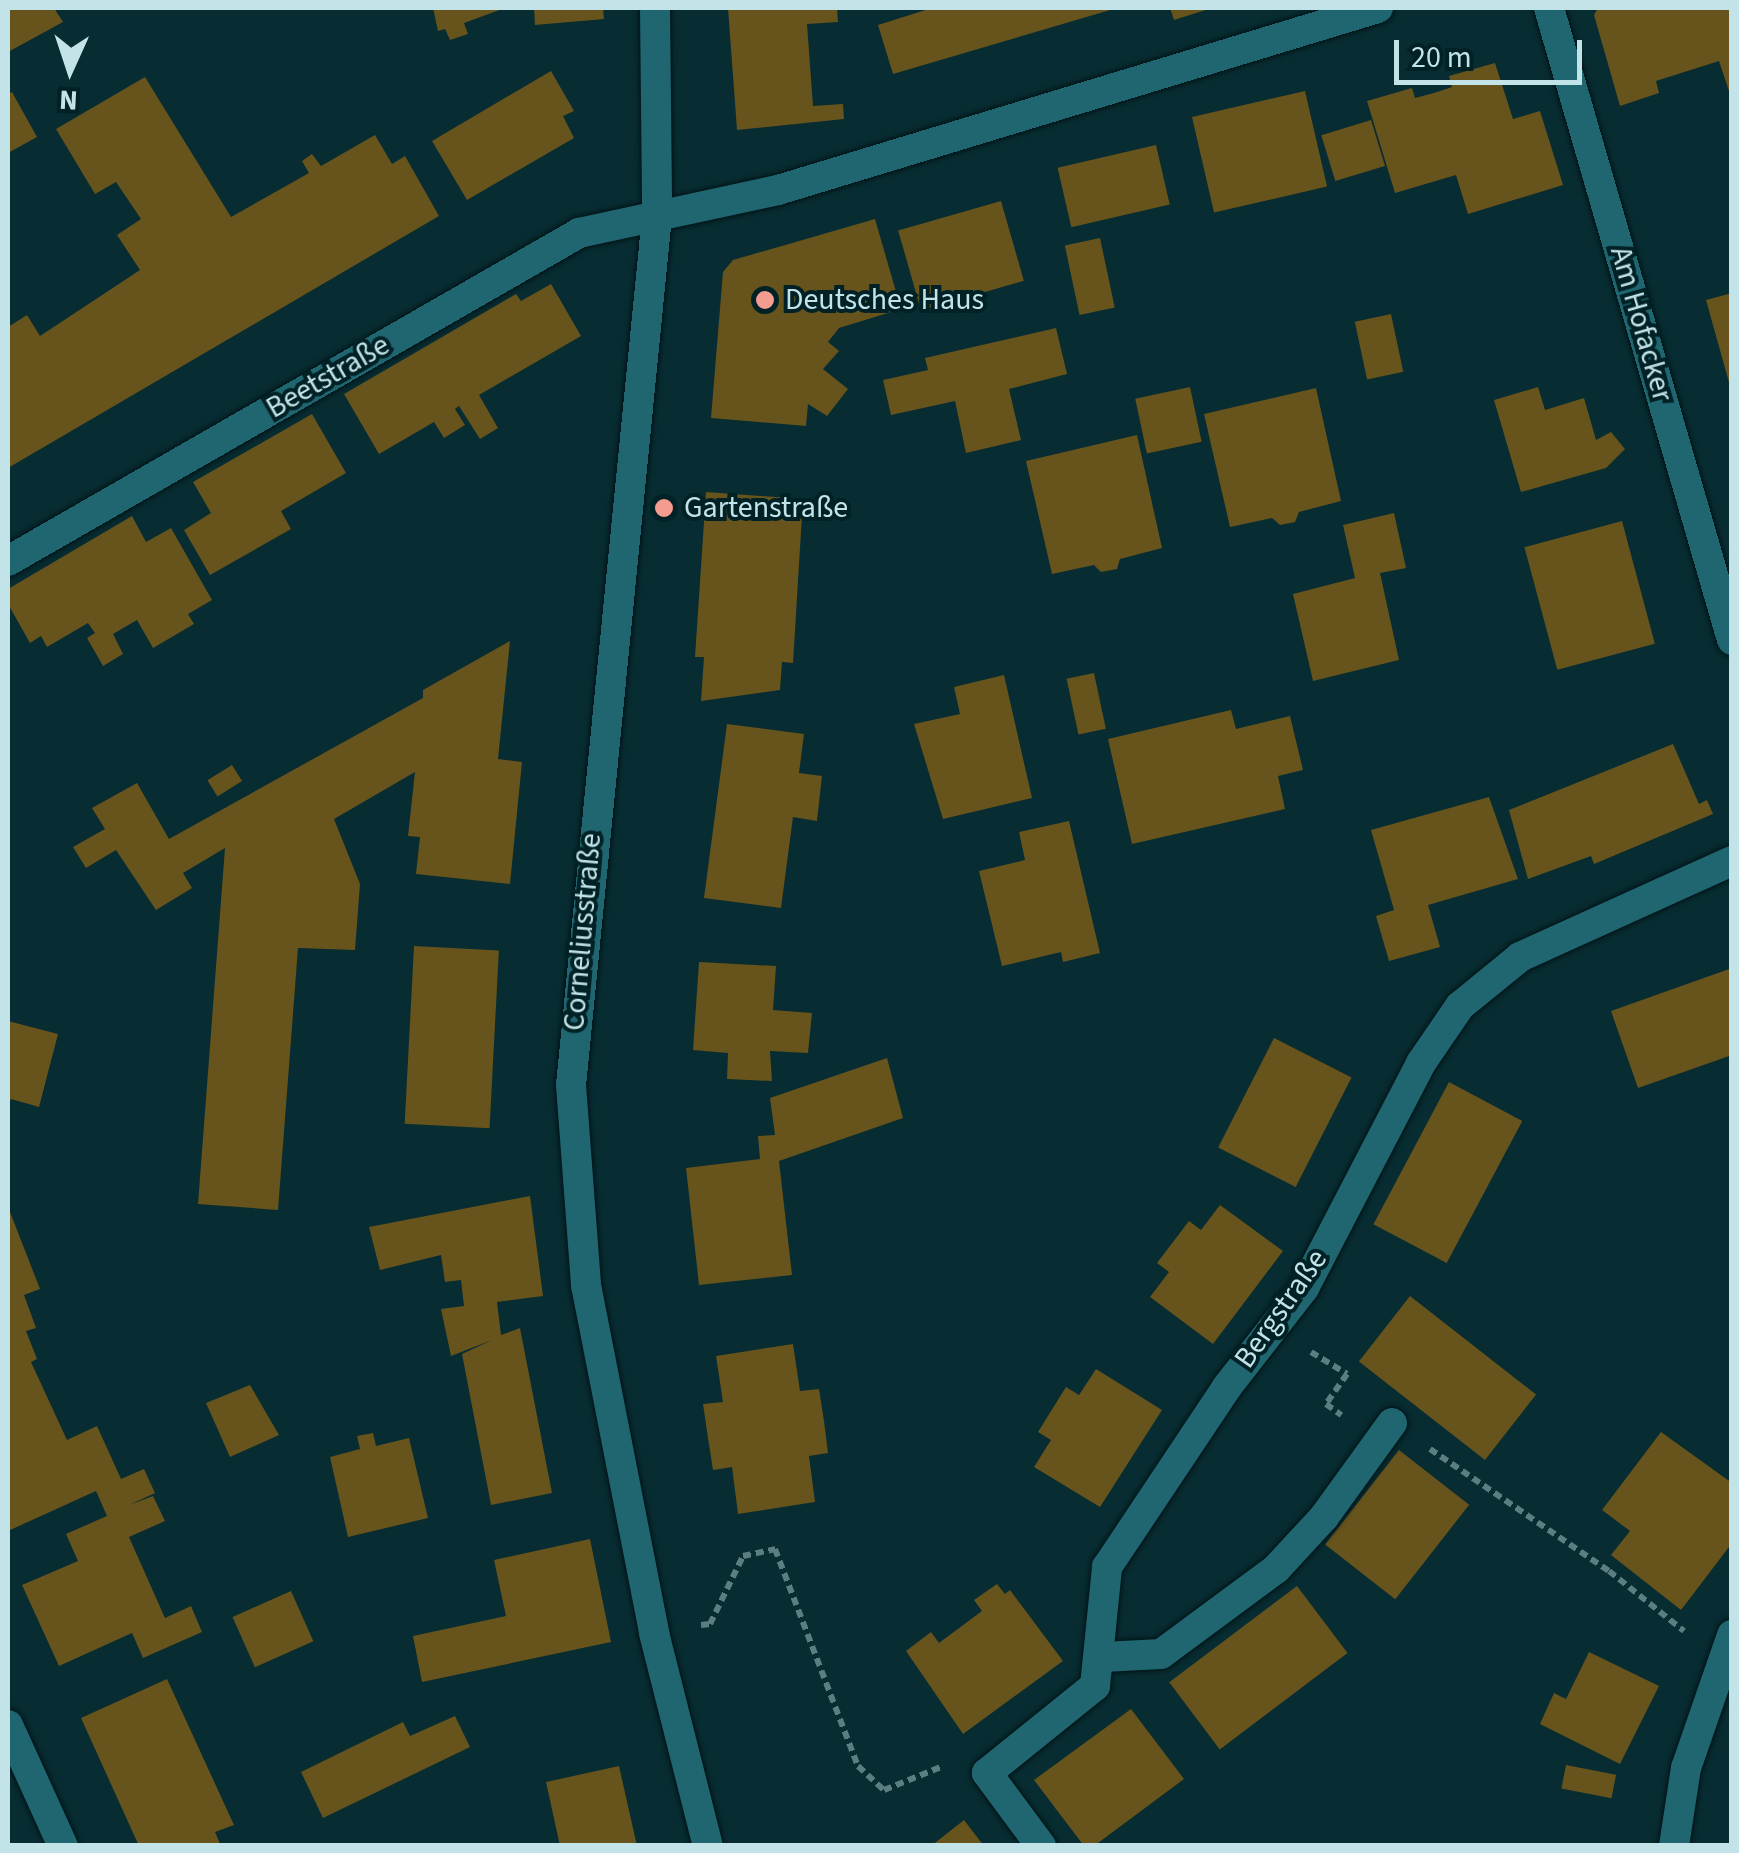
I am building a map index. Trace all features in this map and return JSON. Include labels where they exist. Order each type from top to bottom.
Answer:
[{"type":"street","name":"Corneliusstraße","points":[[655,8],[657,216],[571,1085],[586,1284],[654,1632],[708,1846]]},
{"type":"street","points":[[657,216],[778,190],[1378,8]]},
{"type":"street","name":"Am Hofacker","points":[[1549,8],[1732,640]]},
{"type":"street","name":"Beetstraße","points":[[8,561],[579,233],[657,216]]},
{"type":"street","name":"Bergstraße","points":[[1103,1657],[1098,1620],[1108,1566],[1272,1328],[1304,1288],[1421,1063],[1460,1006],[1520,956],[1732,861]]},
{"type":"street","points":[[1040,1846],[987,1773],[1095,1686],[1103,1657],[1161,1654],[1276,1569],[1385,1433]]},
{"type":"street","points":[[1674,1846],[1686,1768],[1725,1647]]},
{"type":"street","points":[[8,1725],[20,1788],[63,1846]]},
{"type":"path","points":[[1272,1328],[1347,1374],[1326,1404],[1385,1433],[1725,1647]]},
{"type":"path","points":[[710,1624],[743,1556],[775,1549],[858,1766],[884,1790],[940,1766],[987,1773]]},
{"type":"building","points":[[8,8],[54,8],[63,22],[8,52]]},
{"type":"building","points":[[433,8],[505,8],[464,23],[468,34],[450,40],[445,29],[438,31]]},
{"type":"building","points":[[534,8],[603,8],[604,19],[535,25]]},
{"type":"building","points":[[728,8],[837,8],[838,22],[807,24],[813,106],[843,104],[844,119],[737,130]]},
{"type":"building","points":[[932,8],[1117,8],[893,74],[878,25]]},
{"type":"building","points":[[1170,8],[1212,8],[1174,20]]},
{"type":"building","points":[[1598,8],[1732,8],[1732,100],[1719,61],[1656,81],[1659,93],[1620,106],[1594,15]]},
{"type":"building","points":[[1495,63],[1513,119],[1540,111],[1563,185],[1468,214],[1456,175],[1395,193],[1367,101],[1412,88],[1415,98],[1434,93],[1452,87],[1449,76]]},
{"type":"building","points":[[551,71],[574,111],[563,116],[574,138],[467,200],[432,141]]},
{"type":"building","points":[[145,77],[231,217],[309,173],[302,161],[312,154],[321,166],[375,135],[392,164],[405,156],[439,216],[8,468],[8,327],[27,315],[40,336],[140,270],[117,235],[141,219],[116,182],[95,194],[56,129]]},
{"type":"building","points":[[1305,91],[1327,186],[1214,213],[1192,117]]},
{"type":"building","points":[[12,92],[37,137],[8,153],[8,94]]},
{"type":"building","points":[[1371,120],[1385,166],[1335,181],[1321,135]]},
{"type":"building","points":[[1156,145],[1170,204],[1071,227],[1058,168]]},
{"type":"building","points":[[1001,201],[1024,281],[921,310],[898,230]]},
{"type":"building","points":[[875,219],[901,309],[839,328],[828,342],[839,351],[823,369],[848,389],[827,416],[808,404],[806,426],[711,418],[723,272],[733,260]]},
{"type":"building","points":[[1100,238],[1115,307],[1080,315],[1065,245]]},
{"type":"building","points":[[551,284],[581,336],[479,395],[498,428],[480,439],[459,406],[455,409],[465,425],[444,438],[434,422],[379,454],[344,394],[516,294],[521,301]]},
{"type":"building","points":[[1732,293],[1732,386],[1730,386],[1706,300]]},
{"type":"building","points":[[1391,314],[1403,372],[1367,379],[1355,322]]},
{"type":"building","points":[[1056,328],[1067,374],[1009,389],[1021,440],[966,453],[955,401],[891,415],[883,380],[928,370],[925,358]]},
{"type":"building","points":[[1190,387],[1202,442],[1147,453],[1135,399]]},
{"type":"building","points":[[1538,387],[1545,410],[1584,398],[1596,440],[1611,432],[1625,449],[1606,468],[1521,492],[1494,400]]},
{"type":"building","points":[[1316,388],[1341,501],[1299,512],[1295,522],[1280,525],[1272,518],[1230,527],[1204,414]]},
{"type":"building","points":[[312,414],[346,473],[281,511],[291,529],[210,575],[184,530],[211,513],[193,482]]},
{"type":"building","points":[[1137,435],[1162,548],[1120,559],[1117,569],[1101,572],[1094,565],[1052,574],[1026,461]]},
{"type":"building","points":[[706,492],[803,499],[793,663],[782,662],[780,690],[701,701],[704,657],[695,657]]},
{"type":"building","points":[[1394,513],[1406,568],[1380,573],[1399,660],[1313,681],[1293,594],[1355,578],[1343,525]]},
{"type":"building","points":[[132,516],[146,542],[171,528],[212,600],[188,614],[194,624],[153,648],[137,620],[113,634],[123,654],[103,666],[87,638],[95,633],[88,623],[47,647],[41,636],[30,643],[8,604],[8,589]]},
{"type":"building","points":[[1622,521],[1655,644],[1557,670],[1524,547]]},
{"type":"building","points":[[510,641],[498,759],[522,762],[510,884],[416,874],[420,837],[408,836],[415,772],[334,819],[360,884],[355,950],[298,948],[278,1210],[198,1204],[225,848],[183,873],[192,888],[156,910],[116,850],[86,868],[73,847],[105,829],[92,808],[137,783],[169,839],[423,698],[423,690]]},
{"type":"building","points":[[1094,673],[1106,729],[1078,735],[1067,679]]},
{"type":"building","points":[[1004,675],[1032,798],[943,819],[914,724],[960,714],[954,687]]},
{"type":"building","points":[[1231,710],[1236,729],[1290,716],[1303,770],[1278,776],[1285,809],[1132,844],[1108,739]]},
{"type":"building","points":[[727,724],[804,734],[799,773],[822,776],[817,821],[793,817],[781,908],[704,898]]},
{"type":"building","points":[[1673,744],[1699,804],[1707,800],[1713,814],[1594,864],[1591,856],[1528,879],[1509,810]]},
{"type":"building","points":[[232,765],[242,781],[217,796],[207,780]]},
{"type":"building","points":[[1489,797],[1518,879],[1428,905],[1440,947],[1389,961],[1376,916],[1394,910],[1371,830]]},
{"type":"building","points":[[1069,821],[1100,953],[1063,962],[1061,952],[1002,966],[979,871],[1025,860],[1019,832]]},
{"type":"building","points":[[414,946],[499,950],[490,1128],[405,1124]]},
{"type":"building","points":[[699,962],[776,966],[773,1010],[812,1013],[808,1053],[770,1051],[772,1081],[727,1079],[728,1053],[693,1050]]},
{"type":"building","points":[[1732,968],[1732,1055],[1638,1088],[1611,1011]]},
{"type":"building","points":[[8,1021],[58,1034],[39,1107],[11,1099],[8,1106]]},
{"type":"building","points":[[1274,1038],[1352,1077],[1296,1187],[1218,1148]]},
{"type":"building","points":[[887,1058],[903,1118],[779,1161],[792,1275],[699,1285],[686,1168],[760,1159],[758,1136],[775,1135],[770,1098]]},
{"type":"building","points":[[1449,1082],[1522,1121],[1447,1263],[1373,1224]]},
{"type":"building","points":[[530,1196],[543,1296],[497,1302],[501,1335],[520,1328],[552,1493],[491,1505],[462,1354],[492,1340],[451,1356],[441,1309],[464,1306],[461,1280],[445,1282],[441,1255],[380,1270],[369,1227]]},
{"type":"building","points":[[1220,1205],[1283,1251],[1213,1344],[1150,1297],[1169,1272],[1157,1263],[1189,1221],[1201,1230]]},
{"type":"building","points":[[10,1212],[40,1289],[24,1295],[36,1328],[26,1331],[37,1359],[31,1362],[67,1440],[97,1426],[121,1479],[144,1469],[155,1493],[129,1505],[153,1496],[165,1521],[129,1537],[165,1618],[191,1606],[202,1632],[143,1658],[132,1633],[59,1666],[22,1585],[78,1561],[66,1534],[107,1516],[96,1491],[8,1531]]},
{"type":"building","points":[[1410,1296],[1536,1395],[1485,1460],[1359,1361]]},
{"type":"building","points":[[793,1344],[800,1391],[819,1389],[824,1421],[828,1453],[809,1456],[815,1502],[738,1514],[732,1467],[713,1470],[703,1404],[723,1402],[716,1356]]},
{"type":"building","points":[[1096,1369],[1162,1410],[1100,1507],[1034,1467],[1051,1440],[1038,1432],[1066,1387],[1079,1395]]},
{"type":"building","points":[[250,1385],[279,1435],[230,1457],[206,1403]]},
{"type":"building","points":[[1661,1432],[1732,1483],[1732,1543],[1681,1610],[1611,1555],[1630,1531],[1602,1510]]},
{"type":"building","points":[[373,1433],[376,1446],[409,1438],[428,1518],[348,1537],[330,1457],[360,1449],[357,1436]]},
{"type":"building","points":[[1399,1450],[1469,1505],[1395,1599],[1325,1545]]},
{"type":"building","points":[[590,1539],[611,1642],[422,1682],[413,1636],[506,1616],[494,1560]]},
{"type":"building","points":[[997,1584],[1005,1594],[1010,1590],[1063,1661],[963,1734],[906,1651],[931,1632],[939,1643],[982,1611],[974,1600]]},
{"type":"building","points":[[1297,1586],[1348,1653],[1220,1749],[1169,1682]]},
{"type":"building","points":[[291,1591],[313,1641],[255,1667],[233,1617]]},
{"type":"building","points":[[1589,1652],[1659,1686],[1620,1764],[1540,1724],[1554,1693],[1566,1699]]},
{"type":"building","points":[[167,1679],[234,1825],[215,1832],[221,1846],[139,1846],[81,1718]]},
{"type":"building","points":[[1131,1709],[1184,1779],[1094,1846],[1084,1846],[1034,1780]]},
{"type":"building","points":[[455,1716],[470,1747],[323,1818],[301,1772],[403,1722],[410,1736]]},
{"type":"building","points":[[1566,1765],[1616,1775],[1611,1798],[1561,1789]]},
{"type":"building","points":[[619,1766],[637,1846],[560,1846],[546,1782]]},
{"type":"building","points":[[964,1820],[984,1846],[931,1846]]},
{"type":"place","name":"Deutsches Haus","points":[[765,300]]},
{"type":"place","name":"Gartenstraße","points":[[664,508]]}]
